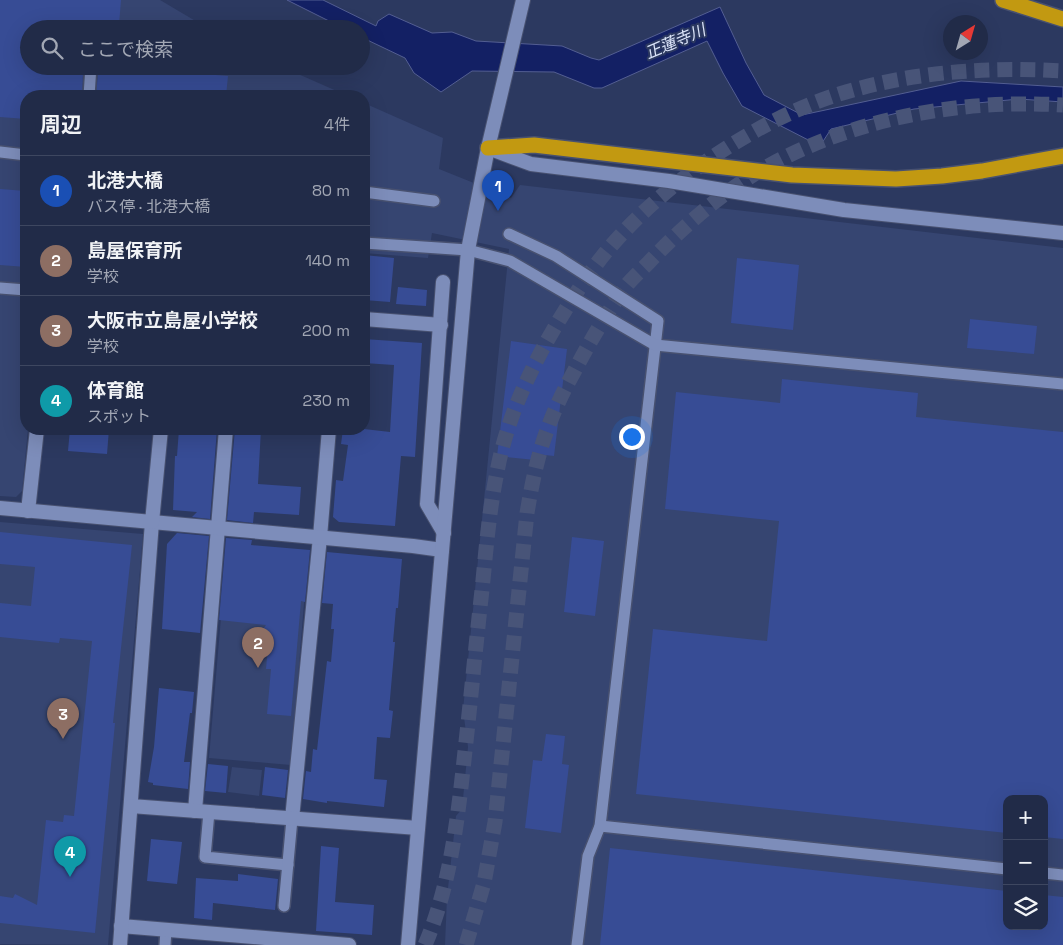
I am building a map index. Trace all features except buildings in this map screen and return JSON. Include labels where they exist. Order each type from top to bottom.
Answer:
[{"type":"highway","points":[[1003,0],[1063,19]]},
{"type":"highway","points":[[488,148],[534,145],[792,175],[896,179],[982,171],[1063,156]]},
{"type":"street","points":[[408,945],[468,250],[488,148],[523,0]]},
{"type":"street","points":[[488,148],[531,164],[669,181],[844,210],[1063,233]]},
{"type":"street","points":[[443,282],[427,504],[444,534]]},
{"type":"street","points":[[370,319],[441,325]]},
{"type":"street","points":[[28,511],[35,435]]},
{"type":"street","points":[[120,945],[152,522],[160,435]]},
{"type":"street","points":[[202,811],[217,528],[225,435]]},
{"type":"street","points":[[292,818],[328,435]]},
{"type":"street","points":[[0,508],[442,550]]},
{"type":"street","points":[[131,806],[418,828]]},
{"type":"street","points":[[121,926],[291,943],[349,945]]},
{"type":"lane","points":[[89,90],[90,75]]},
{"type":"lane","points":[[0,152],[20,154]]},
{"type":"lane","points":[[370,193],[434,201]]},
{"type":"lane","points":[[510,234],[556,256],[658,321],[600,826],[588,856],[577,945]]},
{"type":"lane","points":[[370,243],[468,250],[510,261],[655,344],[1063,384]]},
{"type":"lane","points":[[0,288],[20,290]]},
{"type":"lane","points":[[202,811],[205,857],[288,865]]},
{"type":"lane","points":[[284,906],[292,818]]},
{"type":"lane","points":[[600,826],[1003,869]]},
{"type":"lane","points":[[1048,873],[1063,875]]},
{"type":"lane","points":[[165,945],[166,930]]},
{"type":"shaded area","points":[[0,0],[160,0],[194,20],[20,20],[20,75],[300,75],[334,90],[20,90],[20,435],[27,435],[22,491],[16,497],[0,496]]},
{"type":"shaded area","points":[[370,106],[443,138],[439,169],[511,198],[520,185],[1063,248],[1063,945],[445,945],[447,897],[456,816],[462,809],[468,747],[463,710],[509,249],[432,233],[428,258],[370,253]]},
{"type":"shaded area","points":[[0,522],[143,534],[108,945],[0,944]]},
{"type":"shaded area","points":[[225,571],[306,578],[291,765],[209,758]]},
{"type":"shaded area","points":[[232,767],[262,770],[259,796],[228,792]]},
{"type":"water","points":[[287,0],[323,0],[364,20],[327,20]]},
{"type":"water","name":"正蓮寺川","points":[[720,7],[746,63],[764,95],[802,115],[961,81],[1063,87],[1063,102],[1019,99],[914,109],[831,129],[820,146],[742,106],[707,41],[602,88],[594,88],[554,72],[472,71],[441,92],[414,73],[405,58],[370,41],[370,23],[376,26],[378,21],[389,14],[432,33],[452,32],[476,41],[562,46],[599,60]]},
{"type":"tunnel","points":[[425,945],[441,898],[456,825],[488,531],[494,487],[504,440],[534,365],[561,318],[595,266],[619,237],[677,183],[710,158],[781,117],[853,90],[905,78],[984,70],[1063,71]]},
{"type":"tunnel","points":[[466,945],[484,883],[495,822],[527,513],[536,468],[545,436],[564,390],[605,317],[626,286],[679,232],[723,196],[754,174],[804,148],[875,123],[912,115],[988,105],[1063,105]]},
{"type":"place","name":"北港大橋","points":[[498,211]]},
{"type":"place","name":"島屋保育所","points":[[258,668]]},
{"type":"place","name":"大阪市立島屋小学校","points":[[63,739]]},
{"type":"place","name":"体育館","points":[[70,877]]}]
